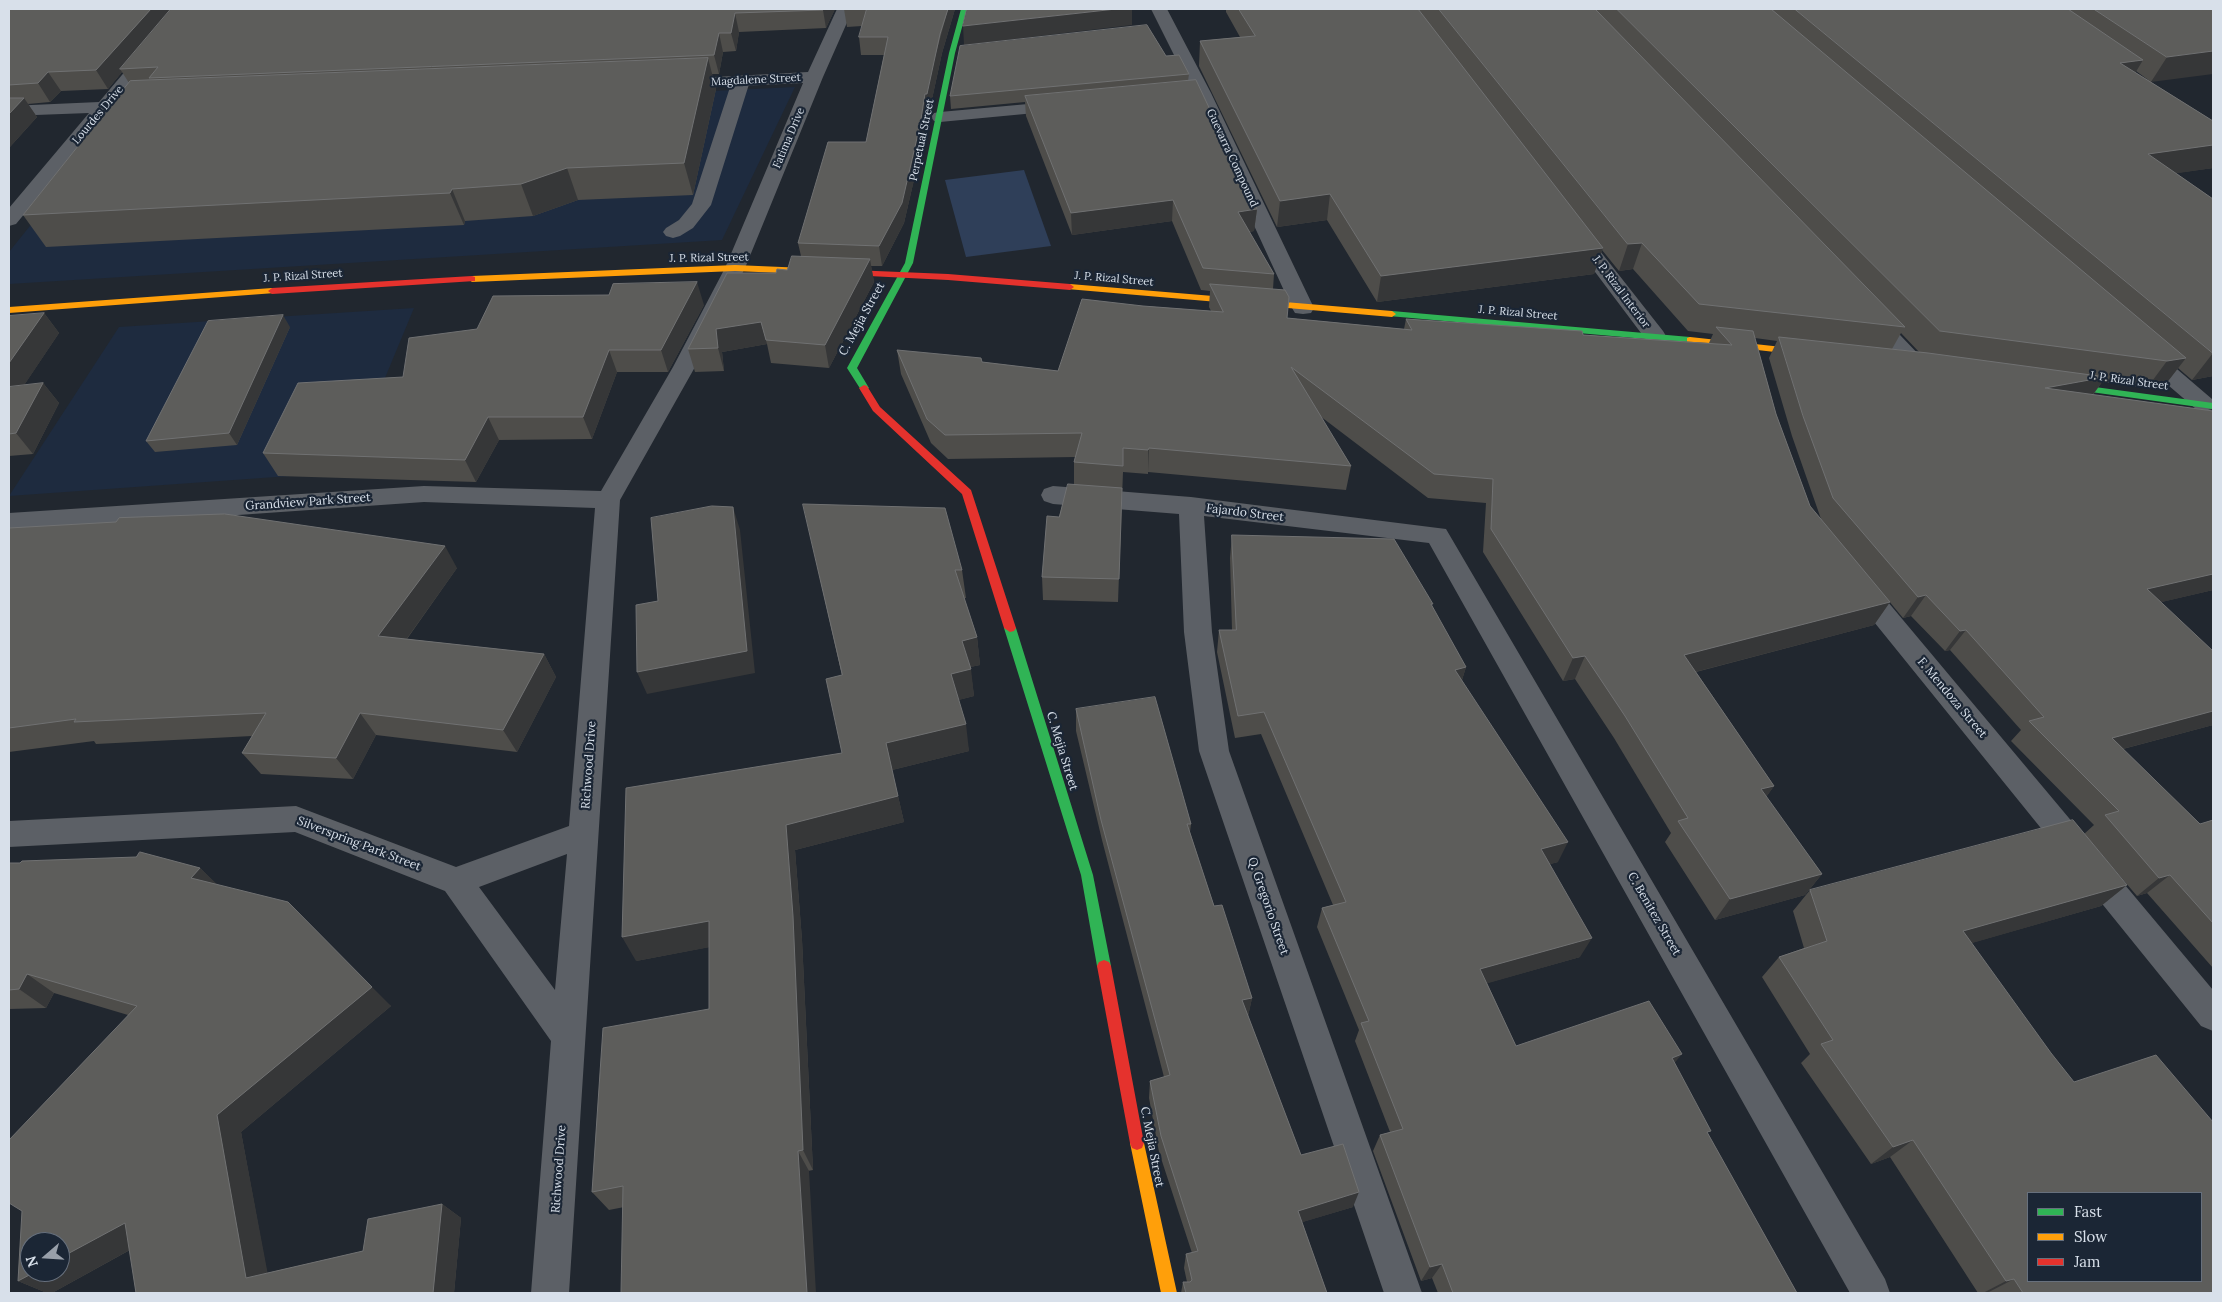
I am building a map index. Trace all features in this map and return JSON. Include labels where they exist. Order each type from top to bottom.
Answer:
[{"type":"main road","name":"Perpetual Street","points":[[902,276],[909,262],[952,53],[964,9]]},
{"type":"main road","name":"J. P. Rizal Street","points":[[9,310],[382,283],[735,268],[948,277],[1655,336],[1756,357],[1821,354]]},
{"type":"main road","name":"C. Mejia Street","points":[[902,276],[852,368],[876,410],[968,492],[1086,875],[1147,1196],[1169,1293]]},
{"type":"main road","name":"J. P. Rizal Street","points":[[2050,383],[2208,405]]},
{"type":"street","name":"Lourdes Drive","points":[[9,220],[186,9]]},
{"type":"street","name":"Fatima Drive","points":[[735,268],[814,77],[845,9]]},
{"type":"street","name":"Guevarra Compound","points":[[1159,9],[1160,29],[1202,93],[1303,308]]},
{"type":"street","points":[[952,53],[971,51]]},
{"type":"street","name":"Magdalene Street","points":[[661,84],[814,77]]},
{"type":"street","points":[[673,232],[686,224],[701,205],[741,81]]},
{"type":"street","points":[[1183,95],[1202,93]]},
{"type":"street","points":[[9,111],[165,104]]},
{"type":"street","points":[[940,118],[1076,105]]},
{"type":"street","name":"J. P. Rizal Interior","points":[[1566,219],[1655,336]]},
{"type":"street","name":"Richwood Drive","points":[[550,1293],[608,500],[684,368],[735,268]]},
{"type":"street","points":[[1855,301],[1913,365]]},
{"type":"street","points":[[2128,339],[2208,405]]},
{"type":"street","name":"Grandview Park Street","points":[[9,522],[424,494],[608,500]]},
{"type":"street","name":"Fajardo Street","points":[[1053,495],[1191,506],[1437,536]]},
{"type":"street","name":"Q. Gregorio Street","points":[[1191,506],[1198,632],[1214,751],[1403,1293]]},
{"type":"street","name":"C. Benitez Street","points":[[1437,536],[1871,1293]]},
{"type":"street","name":"F. Mendoza Street","points":[[1838,561],[2213,1015]]},
{"type":"street","name":"Silverspring Park Street","points":[[9,834],[296,819],[456,881]]},
{"type":"street","points":[[569,1037],[456,881],[584,834]]},
{"type":"shaded area","points":[[795,87],[722,240],[9,284],[9,252],[115,120]]},
{"type":"shaded area","points":[[1024,170],[1051,246],[966,257],[945,180]]},
{"type":"shaded area","points":[[414,308],[346,472],[9,496],[119,327]]},
{"type":"building","points":[[9,9],[151,9],[96,70],[48,72],[38,83],[9,85]]},
{"type":"building","points":[[171,9],[824,9],[735,13],[731,33],[719,33],[714,55],[149,78],[158,67],[120,69]]},
{"type":"building","points":[[867,9],[948,9],[940,34],[927,94],[925,94],[920,125],[902,203],[879,246],[798,243],[828,142],[866,142],[888,37],[859,37]]},
{"type":"building","points":[[967,9],[1116,9],[963,26]]},
{"type":"building","points":[[1239,9],[1418,9],[1603,248],[1381,276],[1330,194],[1280,201],[1200,41],[1255,36]]},
{"type":"building","points":[[1439,9],[1595,9],[1905,327],[1699,304],[1642,243],[1628,244]]},
{"type":"building","points":[[1617,9],[1771,9],[2186,358],[2167,361],[1940,331]]},
{"type":"building","points":[[1795,9],[2068,9],[2143,60],[2120,63],[2213,121],[2213,145],[2148,154],[2213,199],[2213,353]]},
{"type":"building","points":[[2094,9],[2213,9],[2213,51],[2167,57]]},
{"type":"building","points":[[1147,25],[1166,56],[1179,55],[1189,74],[950,96],[960,46]]},
{"type":"building","points":[[708,58],[684,163],[567,168],[521,184],[452,189],[450,193],[23,215],[130,81]]},
{"type":"building","points":[[1196,80],[1257,209],[1238,212],[1274,274],[1203,268],[1173,200],[1071,213],[1025,96]]},
{"type":"building","points":[[9,98],[24,98],[9,114]]},
{"type":"building","points":[[792,256],[870,259],[825,345],[766,340],[761,322],[716,329],[718,348],[688,349],[727,273],[776,273],[777,269],[787,270]]},
{"type":"building","points":[[697,282],[661,350],[609,350],[583,417],[488,417],[465,460],[263,453],[298,383],[403,377],[409,338],[477,329],[493,296],[609,295],[613,284]]},
{"type":"building","points":[[1210,284],[1285,290],[1289,297],[1287,318],[1412,330],[1406,319],[1582,331],[1583,335],[1732,345],[1716,327],[1753,331],[1776,414],[1810,506],[1890,602],[1684,655],[1774,786],[1761,789],[1822,874],[1730,899],[1678,821],[1688,818],[1625,716],[1585,656],[1573,658],[1491,529],[1493,479],[1434,474],[1291,367],[1351,466],[1149,448],[1148,450],[1123,448],[1123,466],[1074,462],[1082,433],[945,435],[927,419],[897,350],[981,358],[982,362],[1058,371],[1082,299],[1223,312]]},
{"type":"building","points":[[44,313],[9,363],[9,316]]},
{"type":"building","points":[[283,315],[229,433],[146,441],[208,321]]},
{"type":"building","points":[[1779,337],[1928,353],[2106,377],[2045,388],[2213,411],[2213,574],[2147,589],[2213,651],[2213,711],[2112,738],[2200,824],[2213,820],[2213,923],[2170,875],[2159,878],[2105,815],[2119,811],[2029,721],[2044,717],[1966,630],[1960,631],[1926,595],[1918,597],[1833,498],[1803,416]]},
{"type":"building","points":[[43,383],[16,433],[9,434],[9,387]]},
{"type":"building","points":[[1068,484],[1122,488],[1119,579],[1042,577],[1047,516],[1059,517]]},
{"type":"building","points":[[803,504],[945,508],[962,570],[955,570],[977,637],[962,641],[971,669],[951,674],[966,724],[886,743],[898,796],[786,825],[793,916],[803,1150],[798,1151],[807,1293],[621,1293],[623,1186],[592,1192],[603,1028],[709,1009],[709,921],[622,937],[626,788],[842,753],[826,679],[842,675]]},
{"type":"building","points":[[712,506],[733,507],[747,651],[637,672],[636,605],[658,601],[651,518]]},
{"type":"building","points":[[225,514],[445,546],[378,636],[544,654],[503,730],[360,713],[336,758],[242,753],[266,713],[74,722],[76,719],[9,728],[9,528],[116,522],[119,518]]},
{"type":"building","points":[[1232,535],[1394,539],[1433,604],[1431,604],[1466,667],[1455,670],[1568,842],[1541,849],[1592,938],[1480,969],[1516,1046],[1649,1001],[1682,1054],[1672,1058],[1711,1131],[1707,1132],[1797,1293],[1453,1293],[1442,1264],[1430,1267],[1380,1135],[1403,1129],[1361,1023],[1369,1021],[1322,908],[1346,902],[1264,712],[1238,716],[1219,630],[1236,630]]},
{"type":"building","points":[[1155,697],[1191,824],[1187,824],[1214,906],[1222,905],[1252,998],[1242,1000],[1301,1155],[1343,1144],[1359,1192],[1298,1211],[1327,1293],[1186,1293],[1183,1282],[1190,1282],[1192,1280],[1186,1254],[1198,1251],[1161,1136],[1150,1081],[1170,1075],[1101,820],[1076,709]]},
{"type":"building","points":[[2073,820],[2127,885],[1963,931],[2074,1082],[2156,1055],[2213,1122],[2213,1293],[2023,1293],[2014,1279],[2006,1281],[1913,1140],[1893,1147],[1821,1044],[1833,1040],[1779,957],[1827,941],[1810,890]]},
{"type":"building","points":[[140,852],[200,868],[191,878],[288,902],[372,987],[217,1115],[246,1278],[363,1251],[368,1219],[442,1204],[433,1293],[136,1293],[125,1223],[70,1253],[70,1232],[21,1232],[22,1211],[9,1203],[9,1140],[137,1006],[27,974],[19,989],[9,990],[9,863],[136,857]]},
{"type":"building","points":[[20,1246],[20,1280],[18,1281]]},
{"type":"traffic: fast","points":[[864,388],[852,368],[909,263],[952,53],[964,9]]},
{"type":"traffic: fast","points":[[1392,314],[1690,340]]},
{"type":"traffic: fast","points":[[2058,385],[2213,406]]},
{"type":"traffic: fast","points":[[1010,628],[1087,875],[1104,966]]},
{"type":"traffic: slow","points":[[472,279],[735,268],[852,273]]},
{"type":"traffic: slow","points":[[1070,287],[1392,314]]},
{"type":"traffic: slow","points":[[9,310],[272,291]]},
{"type":"traffic: slow","points":[[1690,340],[1810,353]]},
{"type":"traffic: slow","points":[[1137,1143],[1169,1293]]},
{"type":"traffic: jam","points":[[852,273],[948,277],[1070,287]]},
{"type":"traffic: jam","points":[[272,291],[472,279]]},
{"type":"traffic: jam","points":[[864,388],[876,409],[967,492],[1010,628]]},
{"type":"traffic: jam","points":[[1104,966],[1137,1143]]}]
